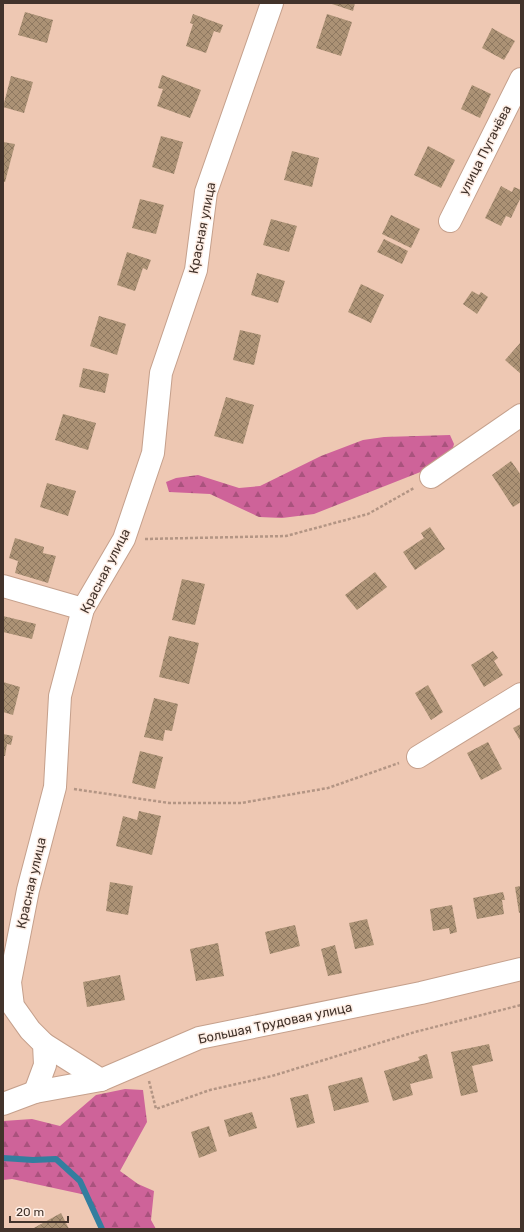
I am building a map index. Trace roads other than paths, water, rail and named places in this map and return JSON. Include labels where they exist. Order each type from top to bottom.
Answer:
[{"type":"street","name":"Красная улица","points":[[44,1044],[30,1030],[13,1006],[10,982],[28,890],[55,787],[60,696],[83,609],[124,539],[153,454],[161,373],[196,270],[206,192],[272,3]]},
{"type":"street","name":"улица Пугачёва","points":[[450,221],[521,78]]},
{"type":"street","points":[[431,477],[521,415]]},
{"type":"street","points":[[3,586],[83,609]]},
{"type":"street","points":[[418,757],[521,694]]},
{"type":"street","name":"Большая Трудовая улица","points":[[3,1104],[35,1092],[101,1080],[199,1038],[421,993],[521,969]]},
{"type":"street","points":[[44,1044],[101,1080]]},
{"type":"street","points":[[35,1092],[45,1065],[44,1044]]},
{"type":"waterway","points":[[3,1158],[33,1160],[56,1159],[80,1181],[102,1229]]}]
